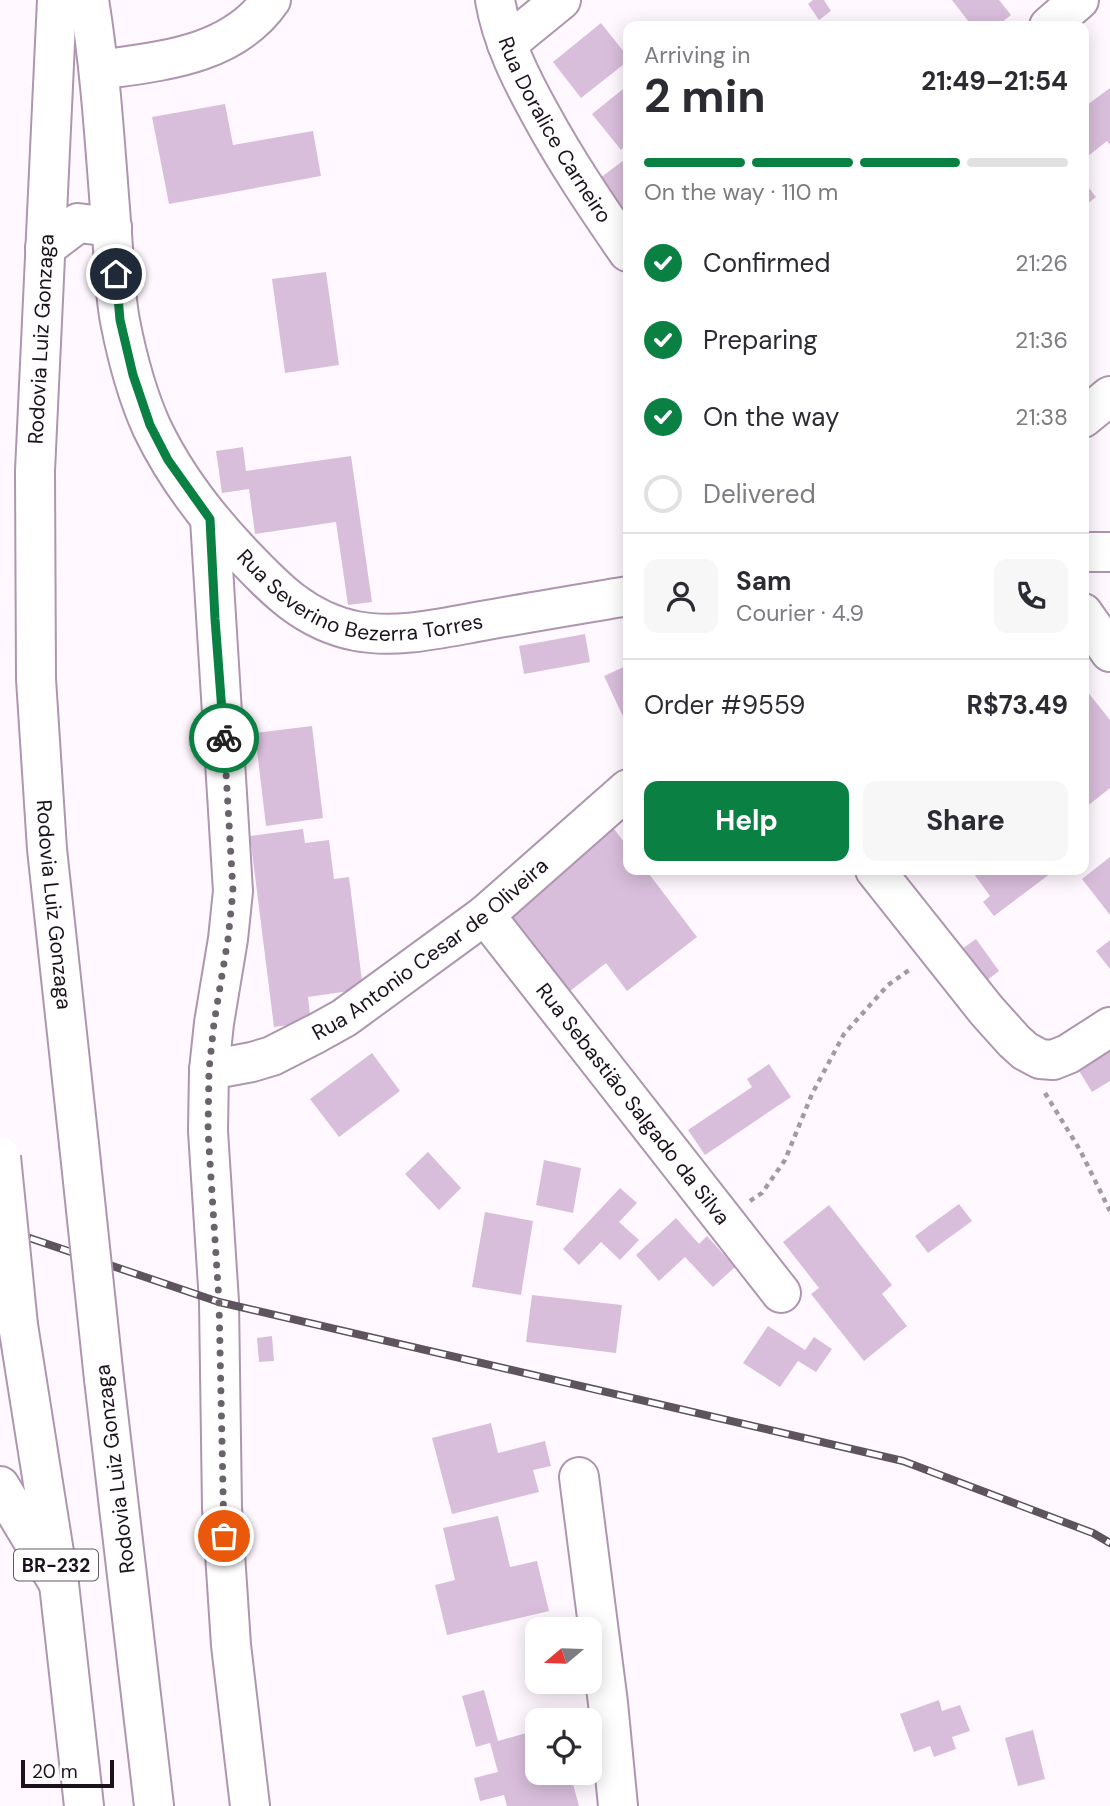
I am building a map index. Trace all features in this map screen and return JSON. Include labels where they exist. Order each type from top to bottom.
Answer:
[{"type":"main road","name":"Rodovia Luiz Gonzaga","points":[[57,0],[35,471],[36,678],[47,849],[104,1379],[155,1806]]},
{"type":"main road","name":"Rua Severino Bezerra Torres","points":[[89,0],[99,70],[120,320],[133,375],[150,425],[168,460],[210,519],[273,587],[292,602],[307,613],[356,631],[385,634],[425,630],[623,597]]},
{"type":"main road","points":[[99,70],[192,54],[217,44],[256,20],[271,0]]},
{"type":"main road","name":"Rua Doralice Carneiro","points":[[495,0],[506,44],[528,93],[567,162],[623,245]]},
{"type":"main road","points":[[506,44],[561,0]]},
{"type":"main road","points":[[1055,21],[1079,0]]},
{"type":"main road","points":[[45,248],[78,223],[112,227]]},
{"type":"main road","points":[[1089,413],[1110,396]]},
{"type":"main road","points":[[210,519],[233,891],[209,1070],[208,1131],[219,1302],[222,1508],[231,1645],[250,1806]]},
{"type":"main road","points":[[1089,552],[1110,552]]},
{"type":"main road","points":[[1089,622],[1110,652]]},
{"type":"main road","name":"Rua Antonio Cesar de Oliveira","points":[[209,1070],[272,1056],[317,1033],[369,1000],[485,915],[623,793]]},
{"type":"main road","points":[[879,875],[1014,1041],[1035,1057],[1049,1061],[1060,1058],[1110,1027]]},
{"type":"main road","name":"Rua Sebastião Salgado da Silva","points":[[485,915],[781,1293]]},
{"type":"main road","name":"BR-232","points":[[0,1155],[18,1325],[59,1584],[84,1806]]},
{"type":"main road","points":[[579,1477],[608,1703],[618,1806]]},
{"type":"main road","points":[[0,1486],[59,1584]]},
{"type":"path","points":[[724,1220],[762,1193],[785,1160],[812,1094],[844,1034],[888,985],[938,949]]},
{"type":"path","points":[[1040,1085],[1080,1150],[1110,1211]]},
{"type":"building","points":[[813,0],[824,0],[831,11],[819,20],[808,4]]},
{"type":"building","points":[[952,0],[999,0],[1011,15],[1003,21],[968,21]]},
{"type":"building","points":[[601,23],[623,51],[623,65],[581,98],[553,62]]},
{"type":"building","points":[[1110,88],[1110,145],[1107,141],[1089,155],[1089,104]]},
{"type":"building","points":[[623,89],[621,150],[592,114]]},
{"type":"building","points":[[225,104],[233,145],[313,131],[321,176],[169,204],[152,117]]},
{"type":"building","points":[[623,161],[623,208],[600,178]]},
{"type":"building","points":[[1089,188],[1096,197],[1089,202]]},
{"type":"building","points":[[326,272],[339,365],[285,373],[272,279]]},
{"type":"building","points":[[243,447],[246,471],[351,456],[372,602],[348,605],[336,522],[255,534],[249,489],[222,493],[216,451]]},
{"type":"building","points":[[585,634],[590,662],[524,674],[519,646]]},
{"type":"building","points":[[623,667],[623,716],[604,676]]},
{"type":"building","points":[[1089,694],[1110,720],[1110,788],[1089,805]]},
{"type":"building","points":[[312,726],[323,818],[266,826],[255,733]]},
{"type":"building","points":[[303,829],[305,843],[329,840],[334,879],[349,877],[363,989],[308,997],[311,1022],[274,1027],[250,836]]},
{"type":"building","points":[[614,829],[623,841],[623,875],[650,875],[697,937],[627,991],[606,963],[565,995],[503,914]]},
{"type":"building","points":[[1110,857],[1110,915],[1082,879]]},
{"type":"building","points":[[975,875],[1048,875],[994,916],[983,902],[990,896]]},
{"type":"building","points":[[976,939],[999,971],[982,984],[959,951]]},
{"type":"building","points":[[1110,940],[1110,969],[1096,951]]},
{"type":"building","points":[[1110,1038],[1110,1081],[1092,1092],[1073,1061]]},
{"type":"building","points":[[372,1053],[400,1091],[339,1137],[310,1099]]},
{"type":"building","points":[[769,1064],[791,1097],[705,1155],[688,1130],[752,1087],[747,1079]]},
{"type":"building","points":[[428,1152],[461,1188],[439,1210],[405,1174]]},
{"type":"building","points":[[544,1160],[581,1168],[573,1213],[536,1205]]},
{"type":"building","points":[[620,1188],[637,1203],[619,1222],[639,1240],[620,1260],[601,1242],[579,1265],[563,1249]]},
{"type":"building","points":[[959,1204],[972,1221],[928,1253],[915,1236]]},
{"type":"building","points":[[829,1205],[892,1285],[882,1294],[907,1326],[864,1361],[811,1294],[819,1288],[783,1242]]},
{"type":"building","points":[[485,1212],[533,1221],[521,1295],[472,1287]]},
{"type":"building","points":[[676,1218],[699,1244],[707,1236],[735,1267],[713,1287],[685,1257],[659,1281],[636,1255]]},
{"type":"building","points":[[532,1295],[622,1305],[616,1353],[526,1342]]},
{"type":"building","points":[[768,1326],[805,1350],[814,1337],[832,1349],[816,1372],[798,1361],[780,1387],[743,1363]]},
{"type":"building","points":[[272,1336],[274,1361],[259,1362],[257,1338]]},
{"type":"building","points":[[491,1423],[498,1453],[545,1441],[551,1466],[533,1470],[539,1492],[452,1514],[432,1438]]},
{"type":"building","points":[[498,1516],[510,1567],[537,1561],[549,1611],[447,1635],[435,1585],[455,1580],[443,1528]]},
{"type":"building","points":[[484,1690],[498,1741],[525,1733],[525,1785],[573,1785],[579,1806],[507,1806],[504,1795],[480,1801],[474,1778],[498,1772],[490,1743],[476,1747],[462,1696]]},
{"type":"building","points":[[939,1700],[942,1711],[960,1705],[970,1731],[952,1737],[956,1749],[934,1757],[930,1746],[914,1752],[900,1714]]},
{"type":"building","points":[[1033,1730],[1045,1779],[1018,1786],[1005,1738]]},
{"type":"railway","points":[[0,1228],[219,1302],[903,1461],[1093,1533],[1110,1543]]},
{"type":"way so far","points":[[224,738],[233,891],[209,1070],[208,1131],[219,1302],[224,1536]]},
{"type":"route","points":[[116,274],[120,320],[133,375],[150,425],[168,460],[210,519],[224,738]]}]
